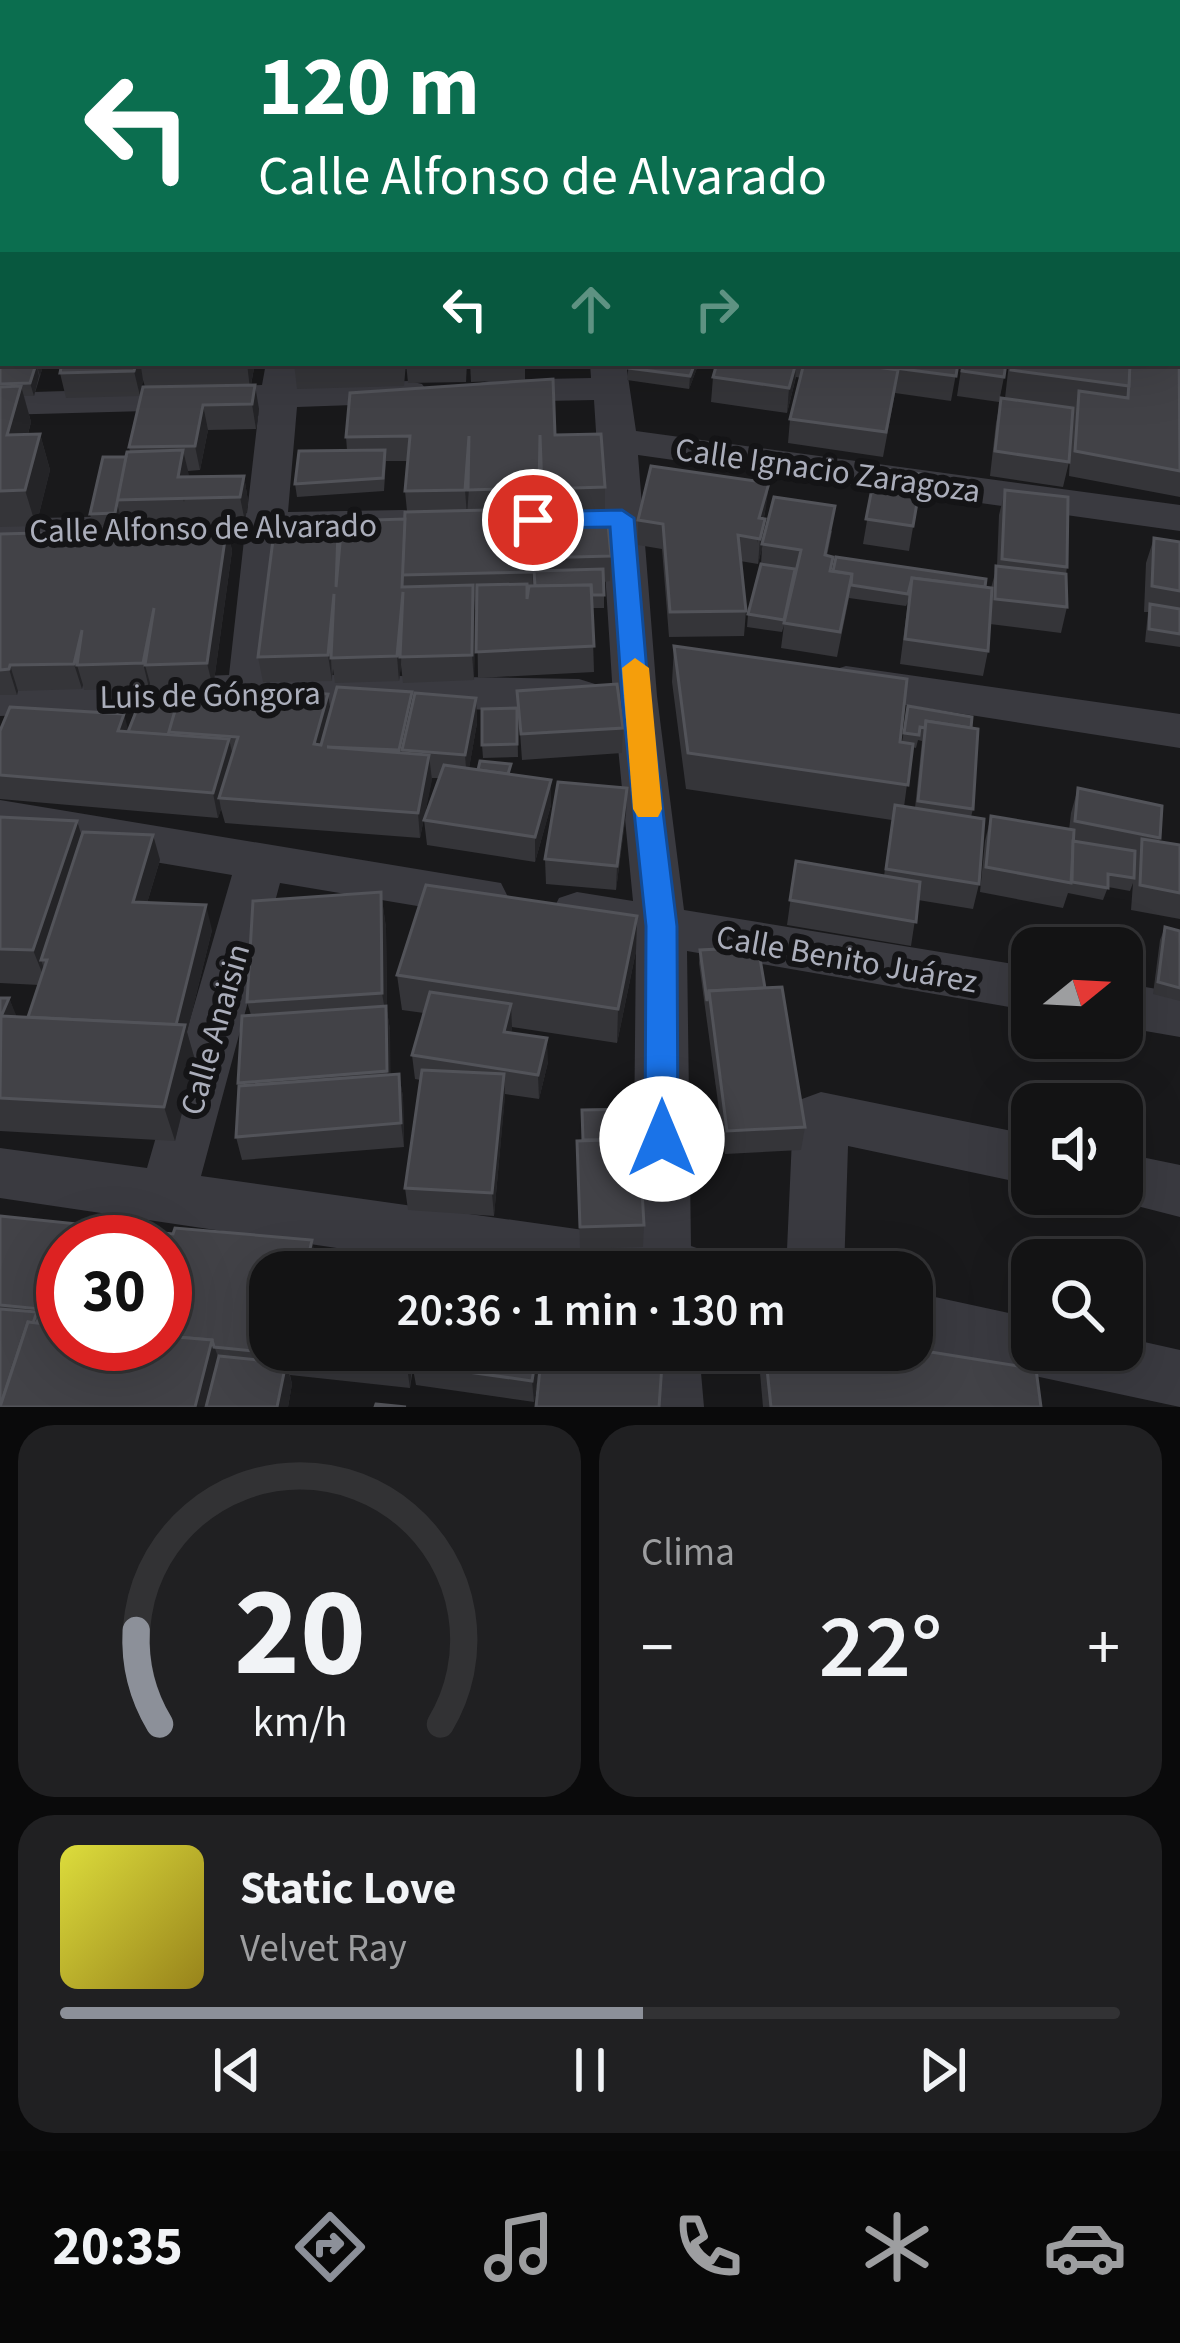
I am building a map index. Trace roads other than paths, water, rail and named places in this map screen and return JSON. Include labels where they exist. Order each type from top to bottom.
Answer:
[{"type":"street","points":[[0,404],[281,379],[609,376],[618,440],[598,519],[635,674],[661,926],[670,1251]]},
{"type":"street","points":[[250,690],[281,379]]},
{"type":"street","name":"Calle Ignacio Zaragoza","points":[[618,440],[1180,518]]},
{"type":"street","name":"Calle Alfonso de Alvarado","points":[[0,532],[433,522]]},
{"type":"street","name":"Luis de Góngora","points":[[0,700],[635,674],[683,659]]},
{"type":"street","points":[[801,676],[1180,731]]},
{"type":"street","name":"Calle Benito Juárez","points":[[0,818],[1011,985]]},
{"type":"street","name":"Calle Anaisin","points":[[166,1197],[261,861]]},
{"type":"street","points":[[1143,1009],[1180,1015]]},
{"type":"street","points":[[816,1251],[821,1116],[1011,1156]]},
{"type":"street","points":[[0,1172],[540,1251]]},
{"type":"street","points":[[1143,1183],[1180,1191]]},
{"type":"street","points":[[933,1327],[1011,1343]]},
{"type":"street","points":[[670,1371],[673,1407]]},
{"type":"street","points":[[1139,1371],[1180,1380]]}]
